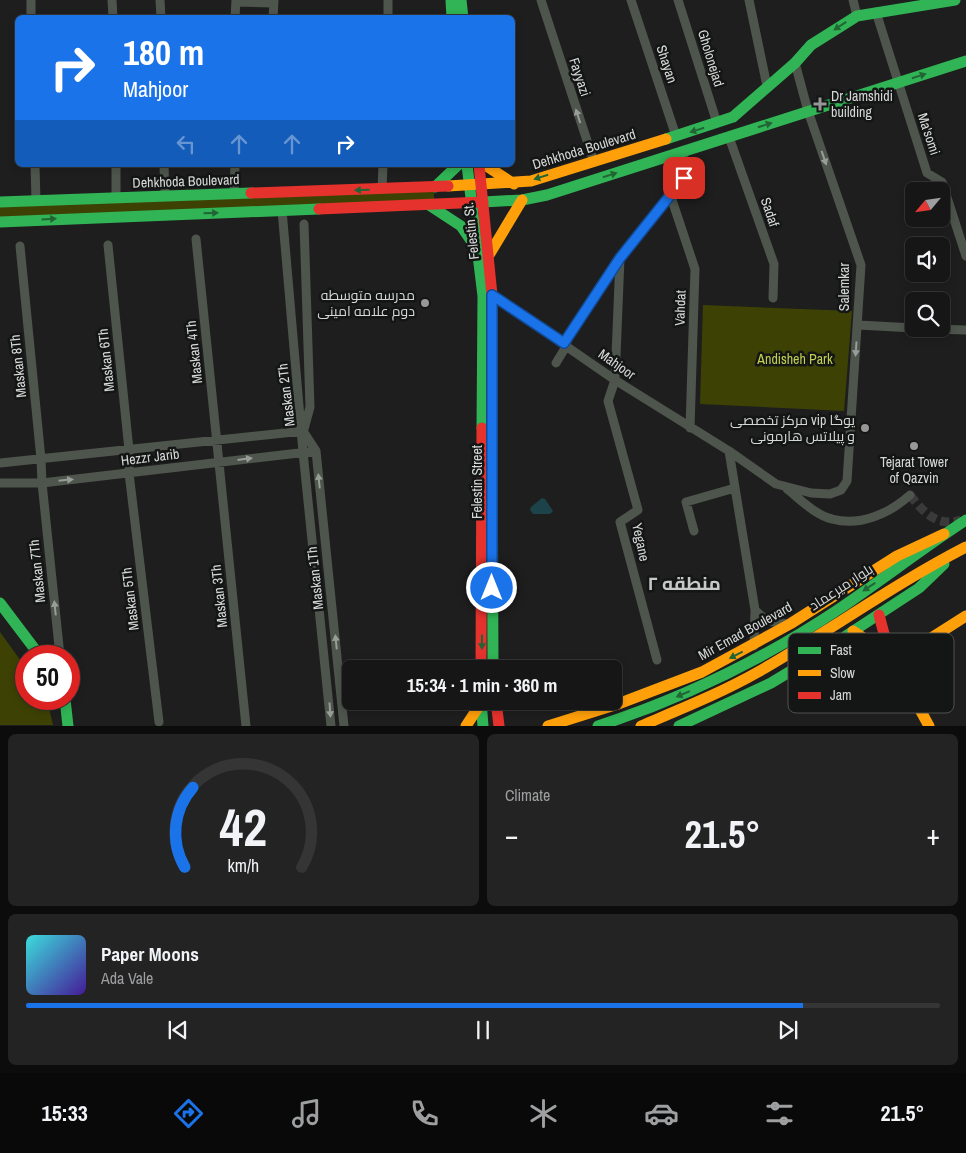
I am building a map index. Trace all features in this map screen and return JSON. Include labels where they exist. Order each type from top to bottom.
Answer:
[{"type":"main road","points":[[451,0],[452,15]]},
{"type":"main road","points":[[461,0],[463,15]]},
{"type":"main road","name":"Dehkhoda Boulevard","points":[[0,202],[514,184],[594,162],[717,123],[733,116],[750,104],[767,86],[795,63],[811,45],[857,16],[955,0]]},
{"type":"main road","points":[[0,222],[522,200],[547,195],[966,61]]},
{"type":"main road","points":[[435,187],[456,167]]},
{"type":"main road","points":[[468,167],[475,186]]},
{"type":"main road","name":"Felestin St.","points":[[479,167],[475,186],[488,296]]},
{"type":"main road","points":[[488,167],[514,184]]},
{"type":"main road","points":[[429,204],[450,217],[468,233],[484,255],[522,200]]},
{"type":"main road","name":"Felestin Street","points":[[481,660],[488,296]]},
{"type":"main road","name":"Felestin Street","points":[[488,296],[493,660]]},
{"type":"main road","name":"Mir Emad Boulevard","points":[[800,633],[902,566],[966,520]]},
{"type":"main road","name":"Mir Emad Boulevard","points":[[548,725],[651,693],[702,672],[754,646],[897,556],[944,534]]},
{"type":"main road","points":[[820,633],[918,572],[954,555],[966,547]]},
{"type":"main road","points":[[850,633],[919,588],[954,555]]},
{"type":"main road","points":[[0,603],[32,645]]},
{"type":"main road","points":[[878,614],[883,633]]},
{"type":"main road","points":[[939,633],[966,616]]},
{"type":"main road","points":[[853,631],[857,633]]},
{"type":"main road","name":"Mir Emad Boulevard","points":[[598,726],[659,705],[752,661],[788,640]]},
{"type":"main road","points":[[641,726],[714,695],[758,672],[788,653]]},
{"type":"main road","points":[[679,726],[771,683],[788,672]]},
{"type":"main road","points":[[66,710],[68,726]]},
{"type":"main road","points":[[466,726],[476,710]]},
{"type":"main road","points":[[482,710],[483,726]]},
{"type":"main road","points":[[497,710],[499,726]]},
{"type":"main road","points":[[922,713],[930,726]]},
{"type":"street","points":[[31,0],[32,15]]},
{"type":"street","points":[[112,0],[113,15]]},
{"type":"street","points":[[160,0],[161,15]]},
{"type":"street","points":[[388,0],[388,15]]},
{"type":"street","name":"Fayyazi","points":[[541,0],[594,162]]},
{"type":"street","name":"Shayan","points":[[631,0],[676,136]]},
{"type":"street","name":"Gholonejad","points":[[678,0],[717,123]]},
{"type":"street","points":[[748,0],[767,86]]},
{"type":"street","points":[[853,0],[857,16]]},
{"type":"street","points":[[236,15],[236,1],[274,1],[273,15]]},
{"type":"street","name":"Ma'somi","points":[[876,12],[927,173],[942,182],[966,256]]},
{"type":"street","name":"Salemkar","points":[[795,63],[808,112],[861,265],[847,481],[842,490]]},
{"type":"street","name":"Sadaf","points":[[729,136],[774,264],[773,298]]},
{"type":"street","points":[[556,363],[565,344],[620,258],[684,178],[684,151]]},
{"type":"street","points":[[35,167],[36,201]]},
{"type":"street","points":[[116,167],[116,198]]},
{"type":"street","points":[[164,167],[165,196]]},
{"type":"street","points":[[234,194],[235,167]]},
{"type":"street","points":[[382,189],[383,167]]},
{"type":"street","name":"Vahdat","points":[[670,194],[696,269],[690,428]]},
{"type":"street","name":"Maskan 2Th","points":[[282,210],[303,431]]},
{"type":"street","name":"Maskan 2Th","points":[[303,431],[310,407],[304,224]]},
{"type":"street","name":"Maskan 4Th","points":[[196,239],[219,463]]},
{"type":"street","name":"Maskan 6Th","points":[[108,245],[129,450],[129,473]]},
{"type":"street","name":"Maskan 8Th","points":[[20,246],[42,459],[42,483]]},
{"type":"street","points":[[615,380],[620,258]]},
{"type":"street","name":"Mahjoor","points":[[488,296],[565,344],[615,380],[729,451],[776,484],[811,493],[830,494],[842,490]]},
{"type":"street","points":[[858,325],[905,328]]},
{"type":"street","points":[[950,330],[966,330]]},
{"type":"street","name":"Yegane","points":[[615,380],[608,401],[638,510],[620,522],[657,660]]},
{"type":"street","name":"Hezzr Jarib","points":[[0,463],[303,431]]},
{"type":"street","name":"Maskan 1Th","points":[[303,431],[316,451],[344,726]]},
{"type":"street","name":"Maskan 1Th","points":[[303,431],[303,452],[329,689],[331,726]]},
{"type":"street","name":"Hezzr Jarib","points":[[0,483],[42,483],[316,451]]},
{"type":"street","points":[[729,451],[755,610],[754,646]]},
{"type":"street","name":"Maskan 3Th","points":[[219,463],[246,726]]},
{"type":"street","name":"Maskan 5Th","points":[[129,473],[159,722]]},
{"type":"street","name":"Maskan 7Th","points":[[42,483],[59,645]]},
{"type":"street","points":[[783,485],[812,508],[832,519],[864,519],[882,514],[897,507],[910,495]]},
{"type":"street","points":[[694,531],[686,502],[735,488]]},
{"type":"street","points":[[755,610],[774,624],[790,624]]},
{"type":"street","points":[[329,689],[340,688]]},
{"type":"green space","points":[[434,191],[434,199],[0,222],[0,202]]},
{"type":"green space","name":"Andisheh Park","points":[[703,305],[852,311],[844,411],[700,404]]},
{"type":"green space","points":[[0,632],[15,653],[15,710],[50,710],[53,725],[0,725]]},
{"type":"water","points":[[542,498],[545,499],[553,511],[550,514],[533,514],[530,510],[531,507]]},
{"type":"tunnel","points":[[910,495],[920,507],[938,520],[945,522],[961,520]]},
{"type":"traffic: fast","points":[[451,0],[452,15]]},
{"type":"traffic: fast","points":[[461,0],[463,15]]},
{"type":"traffic: fast","points":[[666,139],[733,117],[795,63],[811,45],[857,16],[955,0]]},
{"type":"traffic: fast","points":[[483,202],[522,200],[547,195],[966,61]]},
{"type":"traffic: fast","points":[[435,187],[456,167]]},
{"type":"traffic: fast","points":[[467,167],[483,296],[482,428]]},
{"type":"traffic: fast","points":[[0,202],[251,193]]},
{"type":"traffic: fast","points":[[429,205],[461,226],[474,245]]},
{"type":"traffic: fast","points":[[0,222],[319,209]]},
{"type":"traffic: fast","points":[[492,399],[493,660]]},
{"type":"traffic: fast","points":[[801,633],[839,609],[966,520]]},
{"type":"traffic: fast","points":[[850,633],[919,588],[944,564]]},
{"type":"traffic: fast","points":[[0,603],[32,645]]},
{"type":"traffic: fast","points":[[598,726],[692,690],[723,676],[788,640]]},
{"type":"traffic: fast","points":[[679,726],[771,683],[788,673]]},
{"type":"traffic: fast","points":[[66,710],[68,726]]},
{"type":"traffic: fast","points":[[482,710],[483,726]]},
{"type":"traffic: slow","points":[[448,186],[531,181],[666,139]]},
{"type":"traffic: slow","points":[[488,167],[514,184]]},
{"type":"traffic: slow","points":[[489,255],[522,200]]},
{"type":"traffic: slow","points":[[548,726],[618,704],[702,672],[790,624],[897,556],[944,534]]},
{"type":"traffic: slow","points":[[823,633],[887,592],[966,547]]},
{"type":"traffic: slow","points":[[939,633],[966,616]]},
{"type":"traffic: slow","points":[[641,726],[744,680],[788,654]]},
{"type":"traffic: slow","points":[[466,726],[476,710]]},
{"type":"traffic: slow","points":[[922,713],[929,726]]},
{"type":"traffic: jam","points":[[479,167],[492,295],[492,399]]},
{"type":"traffic: jam","points":[[251,193],[448,186]]},
{"type":"traffic: jam","points":[[319,209],[483,202]]},
{"type":"traffic: jam","points":[[481,660],[482,428]]},
{"type":"traffic: jam","points":[[879,615],[884,633]]},
{"type":"traffic: jam","points":[[497,710],[499,726]]},
{"type":"place","name":"Dr Jamshidi building","points":[[820,104]]},
{"type":"place","name":"مدرسه متوسطه دوم علامه امینی","points":[[425,303]]},
{"type":"place","name":"مرکز تخصصی vip یوگا و پیلاتس هارمونی","points":[[865,428]]},
{"type":"place","name":"Tejarat Tower of Qazvin","points":[[914,446]]},
{"type":"district","name":"منطقه ۲","points":[[684,583]]},
{"type":"route","points":[[492,588],[492,295],[564,343],[620,258],[684,178]]}]
